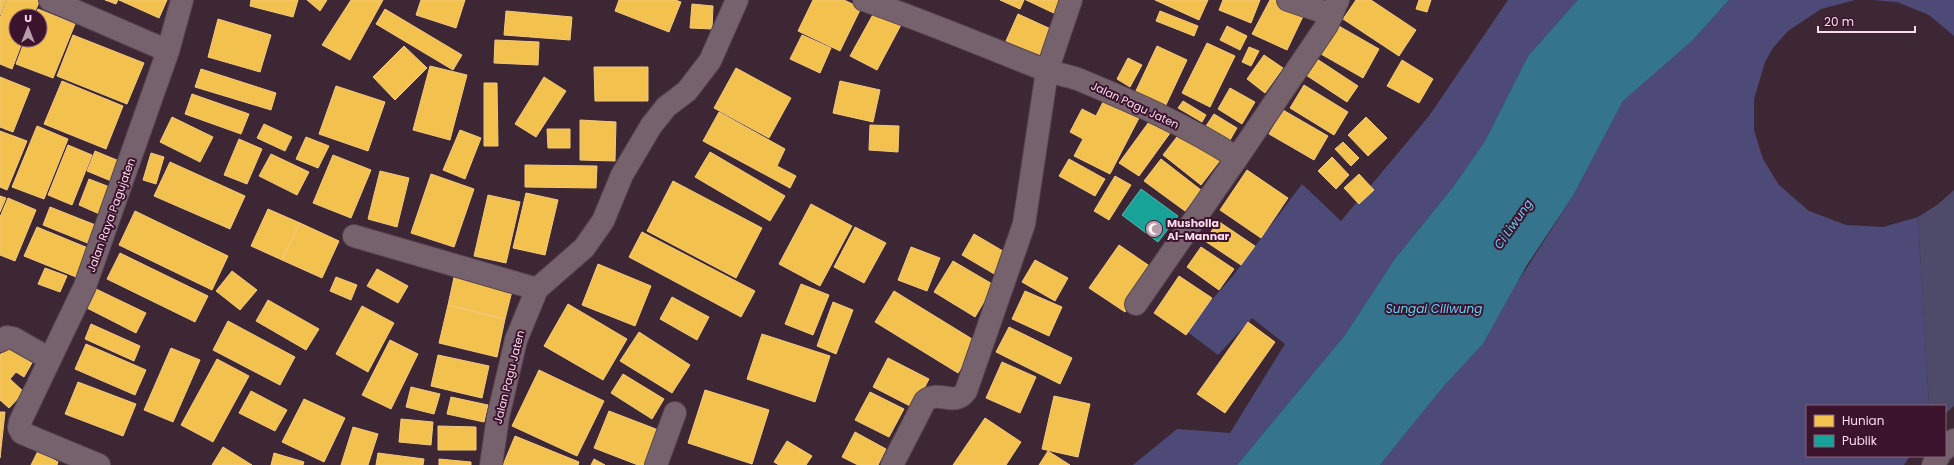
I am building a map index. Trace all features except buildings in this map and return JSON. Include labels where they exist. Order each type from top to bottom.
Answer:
[{"type":"street","points":[[50,0],[168,51]]},
{"type":"street","name":"Jalan Raya Pagujaten","points":[[99,465],[22,433],[19,428],[20,422],[85,286],[168,51],[182,0]]},
{"type":"street","name":"Jalan Pagu Jaten","points":[[491,465],[498,417],[516,340],[537,289],[584,248],[603,221],[622,175],[651,126],[666,107],[687,91],[710,61],[737,0]]},
{"type":"street","name":"Jalan Pagu Jaten","points":[[864,0],[912,17],[1047,71],[1078,79],[1167,119],[1213,142],[1237,158]]},
{"type":"street","points":[[892,465],[925,401],[931,396],[957,399],[966,391],[1024,224],[1047,71],[1071,0]]},
{"type":"street","points":[[1136,304],[1327,25],[1335,8],[1288,0]]},
{"type":"street","points":[[354,236],[537,289]]},
{"type":"street","points":[[0,341],[7,337],[13,338],[50,359]]},
{"type":"street","points":[[656,465],[675,413]]},
{"type":"street","points":[[1946,448],[1954,440]]},
{"type":"shaded area","points":[[1508,0],[1579,0],[1528,56],[1485,141],[1453,187],[1394,260],[1345,335],[1237,465],[1133,465],[1177,429],[1230,433],[1285,344],[1252,318],[1218,355],[1185,330],[1232,277],[1302,184],[1341,221],[1429,116]]},
{"type":"shaded area","points":[[1729,0],[1855,0],[1821,9],[1788,31],[1773,48],[1765,62],[1754,99],[1754,130],[1763,159],[1779,185],[1809,211],[1846,225],[1883,227],[1918,217],[1929,405],[1806,405],[1806,457],[1909,457],[1904,465],[1380,465],[1444,386],[1483,344],[1517,283],[1573,196],[1623,101],[1695,38]]},
{"type":"shaded area","points":[[1872,0],[1954,0],[1954,36],[1929,15],[1897,2]]},
{"type":"shaded area","points":[[1954,190],[1954,406],[1946,413],[1946,405],[1929,405],[1918,217],[1937,205]]},
{"type":"water","name":"Sungai Ciliwung","points":[[1578,0],[1729,0],[1693,40],[1623,101],[1573,196],[1527,265],[1483,344],[1444,386],[1380,465],[1237,465],[1345,335],[1394,260],[1453,187],[1485,141],[1528,56]]},
{"type":"place","name":"Musholla Al-Mannar","points":[[1154,229]]},
{"type":"water label","name":"Ci Liwung","points":[[1513,224]]}]
